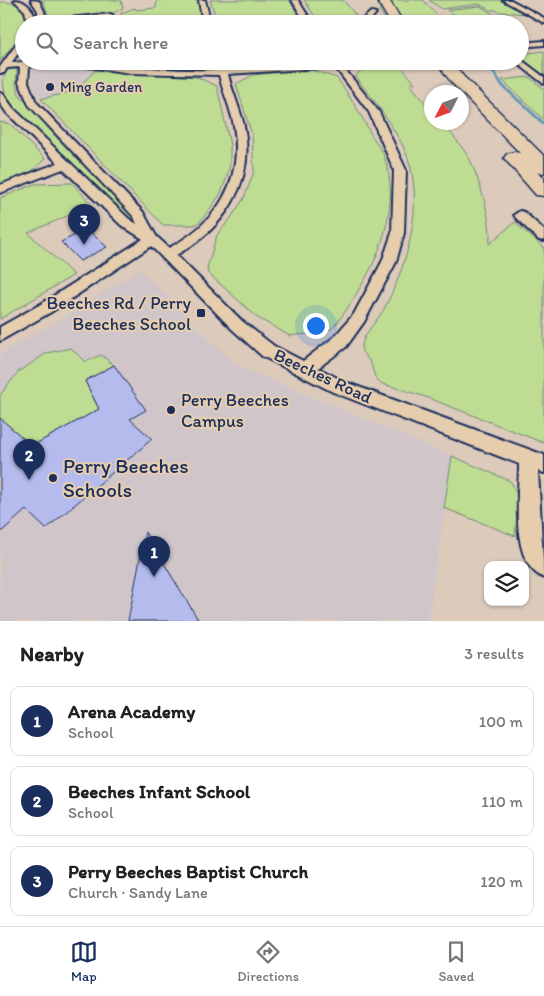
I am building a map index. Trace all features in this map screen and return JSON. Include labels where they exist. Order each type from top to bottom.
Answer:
[{"type":"highway","points":[[383,0],[392,15]]},
{"type":"highway","points":[[434,70],[446,85]]},
{"type":"highway","points":[[450,70],[544,167]]},
{"type":"highway","points":[[469,110],[544,190]]},
{"type":"street","points":[[17,0],[28,8],[31,15]]},
{"type":"street","points":[[34,0],[39,6],[41,15]]},
{"type":"street","points":[[202,0],[206,15]]},
{"type":"street","points":[[295,0],[304,15]]},
{"type":"street","points":[[506,0],[544,21]]},
{"type":"street","points":[[529,44],[544,43]]},
{"type":"street","points":[[529,50],[544,49]]},
{"type":"street","points":[[2,69],[15,55]]},
{"type":"street","points":[[2,69],[15,66]]},
{"type":"street","points":[[529,69],[544,82]]},
{"type":"street","name":"Beeches Road","points":[[24,70],[22,80],[32,103],[139,215],[152,239],[166,255],[237,325],[268,351],[304,370],[372,400],[536,461],[530,545],[535,558],[544,567]]},
{"type":"street","points":[[166,255],[197,238],[209,228],[224,210],[238,180],[241,165],[240,131],[219,70]]},
{"type":"street","points":[[304,370],[340,342],[359,318],[389,262],[398,233],[400,170],[374,112],[338,70]]},
{"type":"street","name":"Beeches Road","points":[[0,96],[4,111],[66,164],[124,222],[152,239]]},
{"type":"street","points":[[0,189],[66,164]]},
{"type":"street","points":[[520,215],[544,237]]},
{"type":"street","points":[[0,335],[46,308],[152,239]]},
{"type":"shaded area","points":[[31,70],[96,70],[74,92],[41,99],[34,88]]},
{"type":"shaded area","name":"Perry Beeches Campus","points":[[140,269],[234,364],[452,456],[428,621],[0,621],[0,354],[55,323]]},
{"type":"green space","points":[[40,0],[121,0],[123,8],[112,14],[48,15],[44,3]]},
{"type":"green space","points":[[157,0],[197,0],[201,15],[122,15],[121,13],[135,8],[136,10],[156,8]]},
{"type":"green space","points":[[210,0],[289,0],[298,15],[215,15]]},
{"type":"green space","points":[[304,0],[343,0],[356,15],[314,15]]},
{"type":"green space","points":[[377,0],[423,0],[437,15],[382,15]]},
{"type":"green space","points":[[429,0],[498,0],[529,14],[499,12],[479,4],[442,9]]},
{"type":"green space","points":[[0,2],[14,4],[22,9],[25,15],[15,15],[15,42],[0,61]]},
{"type":"green space","points":[[480,6],[495,15],[454,15],[447,10]]},
{"type":"green space","points":[[544,51],[544,75],[529,64],[529,53]]},
{"type":"green space","points":[[11,69],[17,70],[16,84],[19,94],[57,138],[141,226],[136,226],[21,117],[5,95],[3,81],[6,71]]},
{"type":"green space","points":[[96,70],[197,77],[217,86],[230,145],[230,165],[220,195],[200,222],[194,225],[163,225],[41,99],[74,91]]},
{"type":"green space","points":[[312,70],[337,78],[381,150],[389,175],[389,208],[382,241],[376,257],[359,290],[338,321],[331,329],[316,334],[290,336],[258,318],[208,273],[207,268],[217,235],[244,198],[254,172],[252,135],[236,84],[253,75]]},
{"type":"green space","points":[[361,70],[404,70],[415,83],[410,84],[424,101],[424,130],[448,130],[469,158],[481,188],[487,213],[490,236],[489,244],[515,222],[544,248],[544,443],[426,397],[379,382],[375,377],[370,362],[362,352],[363,341],[384,309],[401,269],[408,248],[414,204],[409,162],[401,142],[383,112],[356,76]]},
{"type":"green space","points":[[529,77],[544,89],[544,120],[502,80]]},
{"type":"green space","points":[[0,122],[10,124],[45,159],[32,171],[0,185]]},
{"type":"green space","points":[[72,183],[92,205],[28,233],[74,275],[0,319],[0,198],[35,184]]},
{"type":"green space","points":[[71,348],[85,362],[101,355],[114,365],[85,381],[99,409],[32,446],[0,419],[0,395],[18,372],[47,353]]},
{"type":"green space","points":[[452,456],[510,481],[514,487],[517,500],[515,536],[444,508]]},
{"type":"building","points":[[87,229],[107,247],[80,261],[61,242]]},
{"type":"building","name":"Perry Beeches Schools","points":[[114,365],[146,410],[130,419],[152,439],[46,529],[26,510],[0,533],[0,418],[32,446],[99,409],[85,381]]},
{"type":"building","points":[[145,532],[199,621],[128,621]]},
{"type":"waterway","points":[[492,70],[503,86],[544,124]]},
{"type":"place","name":"Ming Garden","points":[[50,87]]},
{"type":"place","name":"Perry Beeches Baptist Church","points":[[84,245]]},
{"type":"place","name":"Beeches Rd / Perry Beeches School","points":[[201,313]]},
{"type":"place","name":"Perry Beeches Campus","points":[[171,410]]},
{"type":"place","name":"Perry Beeches Schools","points":[[53,478]]},
{"type":"place","name":"Beeches Infant School","points":[[29,480]]},
{"type":"place","name":"Arena Academy","points":[[154,577]]}]
